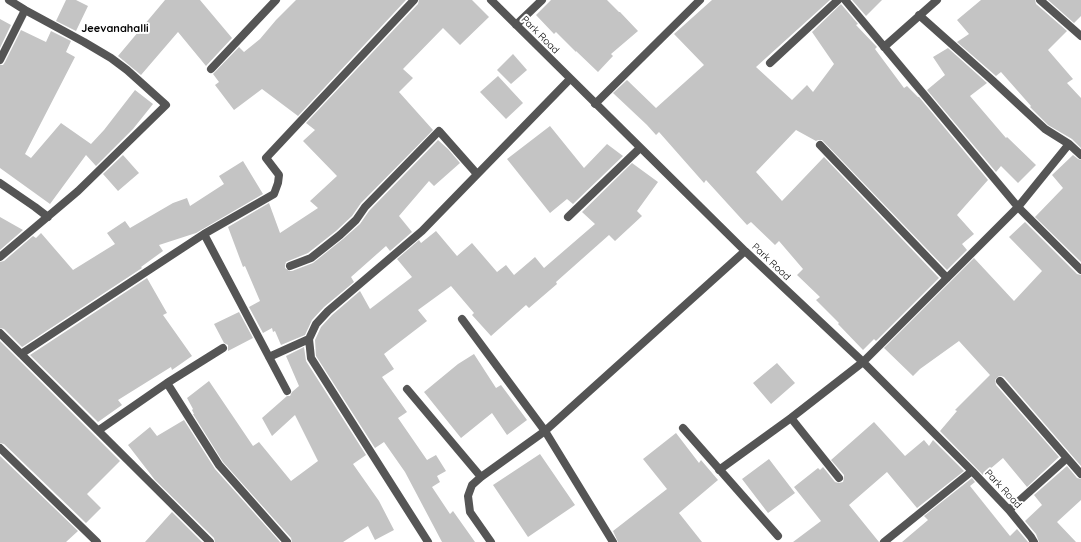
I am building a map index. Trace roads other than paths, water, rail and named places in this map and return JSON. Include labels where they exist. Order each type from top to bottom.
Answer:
[{"type":"street","points":[[0,257],[78,191],[166,105],[127,70],[111,58],[9,0]]},
{"type":"street","points":[[212,69],[276,0]]},
{"type":"street","points":[[21,354],[204,234],[274,194],[279,176],[266,158],[414,0]]},
{"type":"street","name":"Park Road","points":[[491,0],[745,252],[863,362],[972,471],[1009,510],[1034,542]]},
{"type":"street","points":[[516,25],[542,0]]},
{"type":"street","points":[[595,104],[700,0]]},
{"type":"street","points":[[770,63],[838,0]]},
{"type":"street","points":[[845,0],[1018,207],[1081,270]]},
{"type":"street","points":[[884,47],[937,0]]},
{"type":"street","points":[[1040,0],[1081,36]]},
{"type":"street","points":[[0,60],[25,10]]},
{"type":"street","points":[[919,15],[1045,129],[1069,144],[1081,155]]},
{"type":"street","points":[[428,542],[311,358],[309,339],[316,324],[328,311],[422,231],[570,79]]},
{"type":"street","points":[[290,266],[311,258],[340,235],[356,220],[365,207],[439,131],[478,174]]},
{"type":"street","points":[[719,470],[791,418],[863,362],[1018,207],[1069,144]]},
{"type":"street","points":[[820,145],[947,278]]},
{"type":"street","points":[[568,217],[640,148]]},
{"type":"street","points":[[0,183],[48,217]]},
{"type":"street","points":[[204,234],[287,391]]},
{"type":"street","points":[[491,542],[470,512],[468,496],[472,485],[481,476],[545,431],[745,252]]},
{"type":"street","points":[[462,319],[545,431],[613,542]]},
{"type":"street","points":[[0,333],[210,542]]},
{"type":"street","points":[[269,357],[309,339]]},
{"type":"street","points":[[99,430],[167,383],[223,348]]},
{"type":"street","points":[[1000,381],[1081,474]]},
{"type":"street","points":[[167,383],[219,465],[287,542]]},
{"type":"street","points":[[407,389],[481,476]]},
{"type":"street","points":[[791,418],[839,478]]},
{"type":"street","points":[[683,428],[778,536]]},
{"type":"street","points":[[0,448],[97,542]]},
{"type":"street","points":[[1009,510],[1067,458]]},
{"type":"street","points":[[884,542],[972,471]]},
{"type":"district","name":"Jeevanahalli","points":[[115,29]]}]
